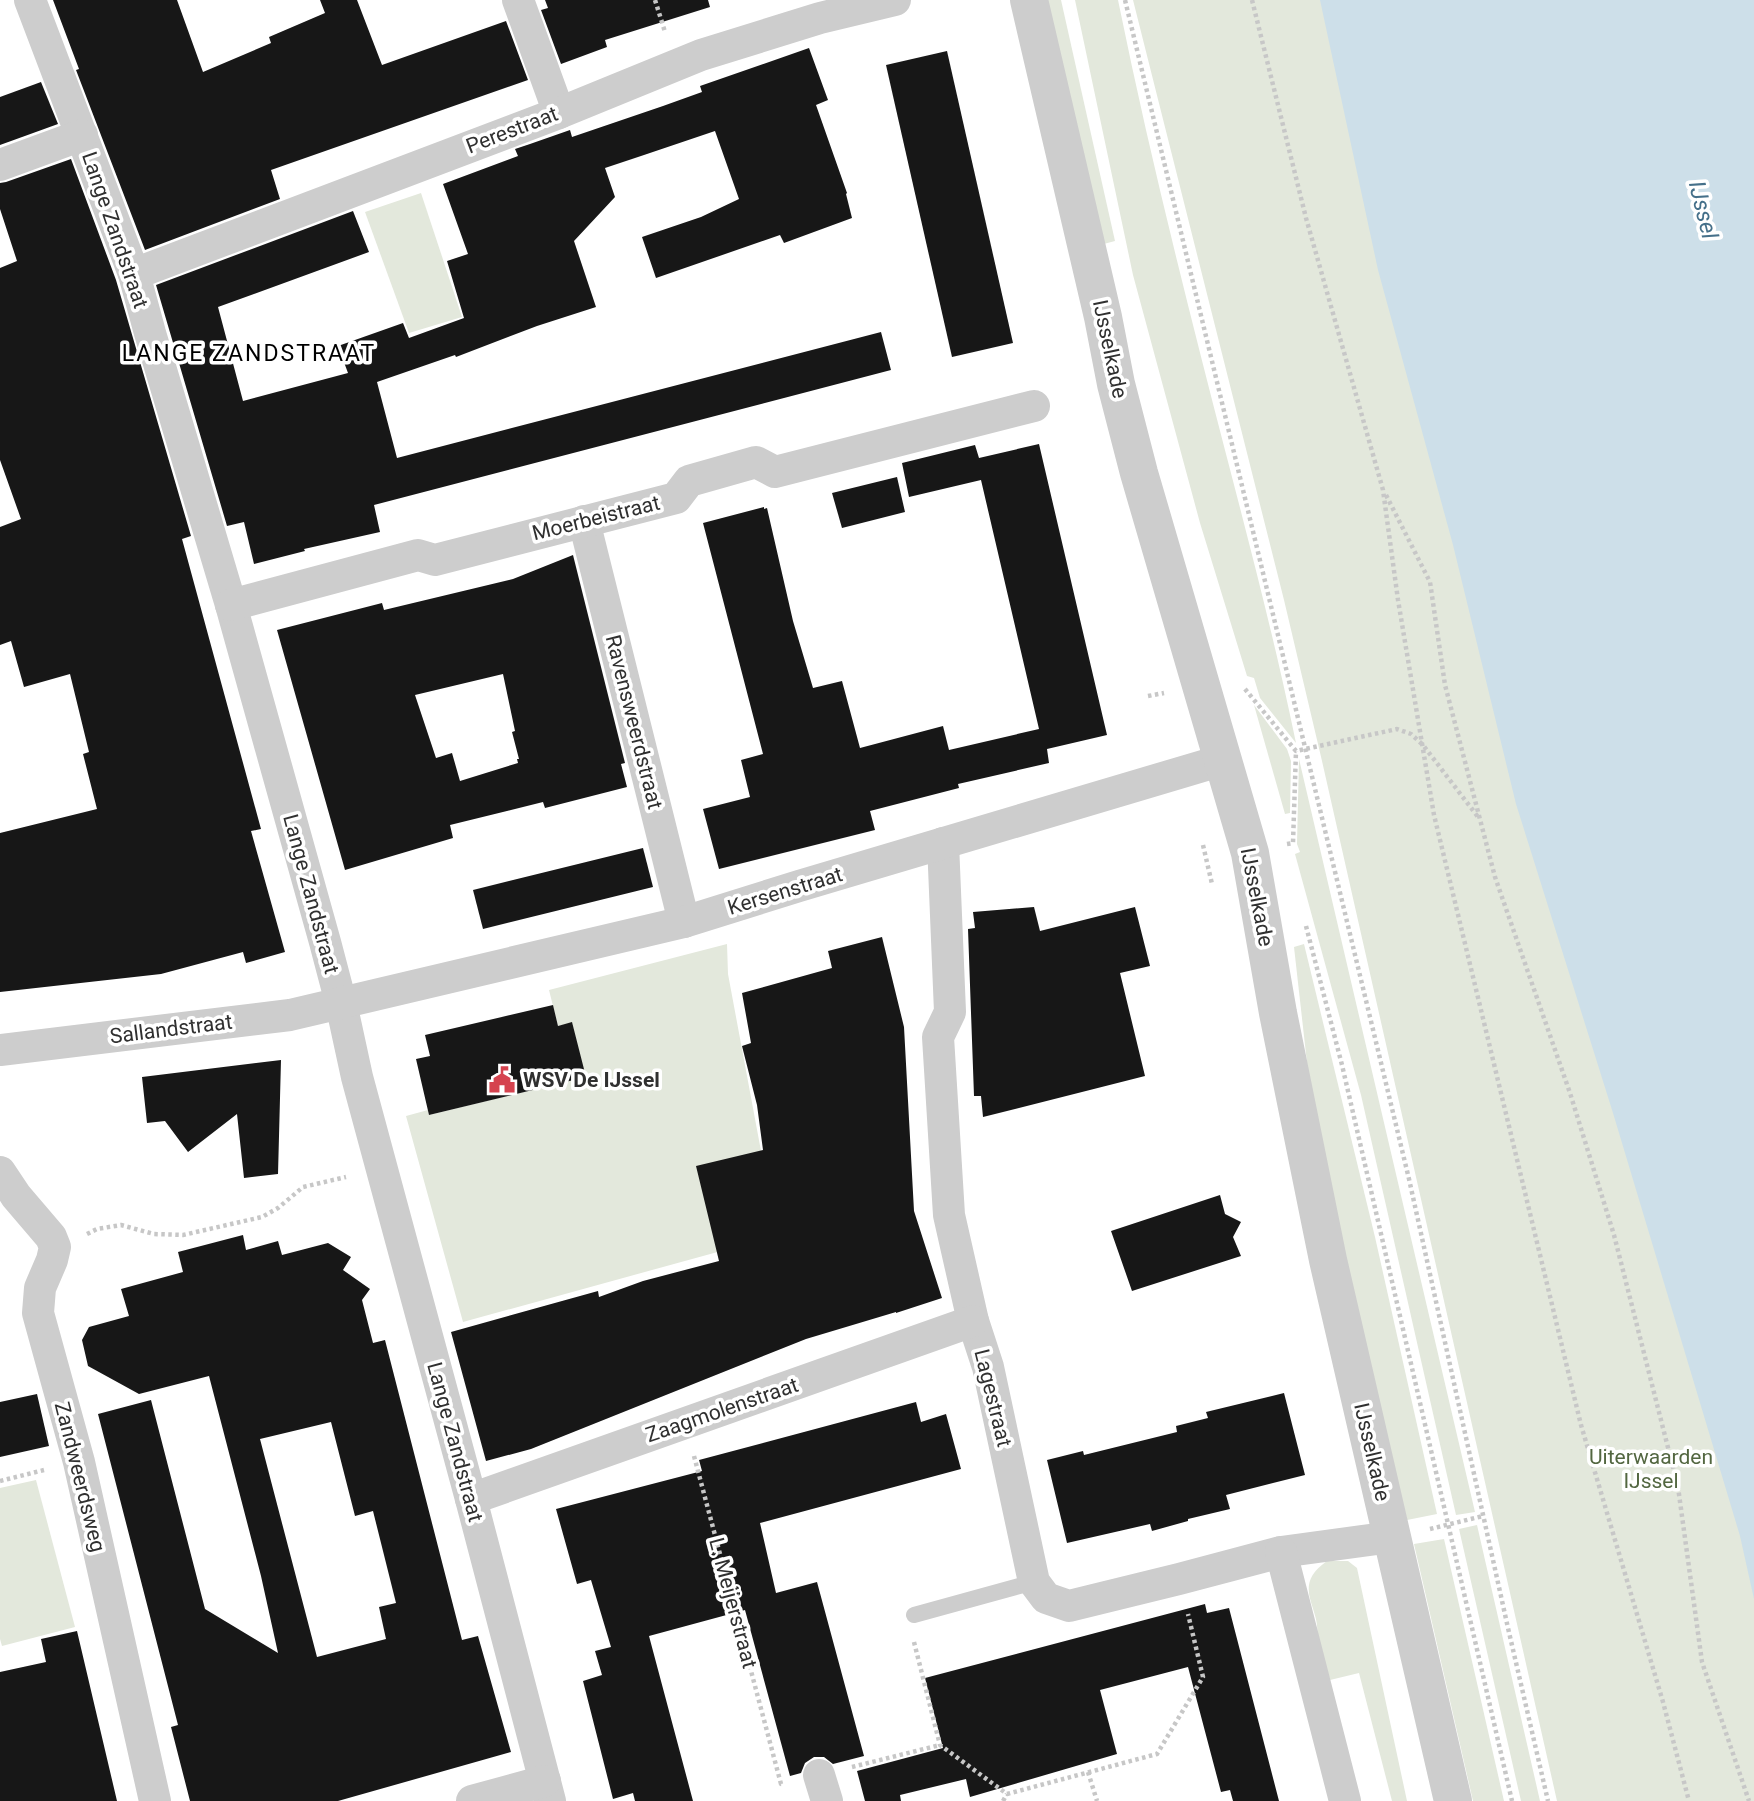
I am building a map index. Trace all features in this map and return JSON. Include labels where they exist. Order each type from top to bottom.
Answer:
[{"type":"street","name":"Lange Zandstraat","points":[[30,0],[134,274],[231,605],[341,1003],[381,1170],[547,1791]]},
{"type":"street","points":[[518,0],[559,113]]},
{"type":"street","name":"Perestraat","points":[[134,274],[559,113],[702,55],[820,18],[895,0]]},
{"type":"street","name":"IJsselkade","points":[[1030,0],[1116,384],[1250,853],[1281,1027],[1328,1260],[1453,1801]]},
{"type":"street","points":[[0,165],[82,135]]},
{"type":"street","name":"Moerbeistraat","points":[[231,605],[418,555],[435,560],[676,498],[689,481],[757,463],[775,472],[1034,407]]},
{"type":"street","name":"Ravensweerdstraat","points":[[584,521],[684,922]]},
{"type":"street","name":"Kersenstraat","points":[[341,1003],[684,922],[1223,760]]},
{"type":"street","name":"Lagestraat","points":[[943,843],[950,1012],[938,1037],[948,1215],[973,1321],[988,1367],[1034,1582]]},
{"type":"street","name":"Sallandstraat","points":[[0,1049],[290,1015],[341,1003]]},
{"type":"street","points":[[0,1172],[16,1196],[51,1237],[55,1247]]},
{"type":"street","name":"Zandweerdsweg","points":[[55,1247],[40,1288],[38,1313],[79,1462],[155,1801]]},
{"type":"street","name":"Zaagmolenstraat","points":[[471,1499],[973,1321]]},
{"type":"street","points":[[1034,1582],[1046,1598],[1069,1606],[1281,1552],[1392,1537]]},
{"type":"street","points":[[1281,1552],[1345,1801]]},
{"type":"street","points":[[472,1801],[547,1791]]},
{"type":"lane","points":[[914,1615],[1034,1582]]},
{"type":"path","points":[[1125,0],[1409,1178],[1548,1801]]},
{"type":"path","points":[[1252,0],[1306,218],[1383,490],[1398,600],[1434,815],[1581,1425],[1663,1702],[1689,1801]]},
{"type":"path","points":[[1383,490],[1430,582],[1445,685],[1495,877],[1570,1093],[1614,1234],[1678,1487],[1702,1662],[1749,1801]]},
{"type":"path","points":[[1305,750],[1397,729],[1411,734],[1423,745],[1479,819]]},
{"type":"path","points":[[55,1247],[97,1229],[121,1225],[154,1234],[183,1235],[262,1217],[278,1208],[303,1186],[381,1170]]},
{"type":"path","name":"L. Meijerstraat","points":[[685,1423],[781,1784],[823,1788]]},
{"type":"path","points":[[0,1481],[79,1462]]},
{"type":"path","points":[[1447,1526],[1483,1516]]},
{"type":"path","points":[[1003,1801],[1007,1794],[1157,1754],[1203,1677],[1179,1579]]},
{"type":"path","points":[[914,1615],[908,1617],[940,1745],[1007,1794]]},
{"type":"path","points":[[823,1788],[940,1745]]},
{"type":"path","points":[[1088,1772],[1097,1801]]},
{"type":"green space","points":[[1046,0],[1061,0],[1115,241],[1100,245]]},
{"type":"green space","points":[[1075,0],[1118,0],[1169,228],[1263,598],[1296,743],[1260,698],[1254,678],[1247,676],[1200,523],[1133,275]]},
{"type":"green space","name":"Uiterwaarden IJssel","points":[[1133,0],[1357,0],[1754,1454],[1754,1801],[1557,1801],[1322,761]]},
{"type":"green space","points":[[421,193],[462,317],[409,333],[365,212]]},
{"type":"green space","points":[[1254,705],[1287,749],[1291,761],[1290,813],[1285,814]]},
{"type":"green space","points":[[1299,759],[1475,1512],[1456,1515],[1361,1095],[1295,854],[1300,852],[1297,844]]},
{"type":"green space","points":[[727,944],[728,974],[761,1151],[783,1234],[463,1322],[406,1116],[428,1110],[429,1115],[585,1077],[572,1023],[558,1026],[549,990]]},
{"type":"green space","points":[[1304,944],[1375,1237],[1437,1514],[1407,1520],[1314,1125],[1294,947]]},
{"type":"green space","points":[[36,1480],[75,1627],[2,1646],[0,1488]]},
{"type":"green space","points":[[1477,1525],[1540,1801],[1521,1801],[1459,1529]]},
{"type":"green space","points":[[1444,1539],[1504,1801],[1473,1801],[1414,1544]]},
{"type":"green space","points":[[1327,1561],[1348,1561],[1357,1568],[1407,1801],[1392,1801],[1359,1673],[1330,1680],[1315,1643],[1317,1631],[1309,1591],[1310,1581],[1315,1571]]},
{"type":"water","name":"IJssel","points":[[1320,0],[1754,0],[1754,1599],[1740,1536],[1613,1113],[1516,804],[1453,545],[1378,270]]},
{"type":"building","points":[[53,0],[177,0],[203,72],[271,43],[269,37],[325,13],[320,0],[357,0],[382,65],[506,21],[528,80],[271,170],[280,199],[145,250],[76,70],[79,69]]},
{"type":"building","points":[[545,0],[708,0],[710,7],[605,40],[607,47],[561,64],[541,10],[548,8]]},
{"type":"building","points":[[809,48],[828,100],[816,105],[847,193],[852,218],[784,243],[780,235],[656,278],[642,237],[701,217],[739,199],[715,131],[605,168],[615,197],[574,241],[596,307],[377,382],[397,458],[881,332],[891,370],[374,505],[380,532],[304,549],[305,551],[254,564],[244,522],[227,526],[156,285],[353,211],[369,252],[218,307],[243,401],[348,373],[338,346],[403,323],[409,338],[464,318],[447,261],[468,254],[443,184],[518,156],[515,149],[570,130],[572,137],[663,106],[702,92],[700,86]]},
{"type":"building","points":[[947,51],[1013,343],[952,357],[886,65]]},
{"type":"building","points":[[41,82],[58,124],[0,145],[0,97]]},
{"type":"building","points":[[71,159],[116,280],[191,536],[182,539],[261,829],[251,831],[285,952],[246,963],[243,952],[161,974],[0,992],[0,833],[97,809],[83,754],[89,752],[70,674],[24,687],[11,641],[0,645],[0,527],[21,519],[0,460],[0,268],[17,261],[0,209],[0,183]]},
{"type":"building","points":[[1039,444],[1107,735],[1047,749],[1049,763],[958,784],[959,788],[870,811],[875,830],[719,869],[703,809],[750,797],[741,760],[763,754],[703,523],[767,508],[793,621],[813,688],[842,681],[860,748],[943,726],[949,750],[1039,729],[981,480],[909,497],[902,463],[975,445],[979,458]]},
{"type":"building","points":[[897,477],[905,512],[842,528],[832,493]]},
{"type":"building","points":[[573,555],[625,763],[621,764],[627,787],[545,808],[543,802],[450,825],[453,838],[345,870],[277,630],[382,603],[384,610],[513,579]],"holes":[[[503,674],[515,731],[512,732],[518,763],[460,781],[452,753],[436,758],[415,695]]]},
{"type":"building","points":[[643,848],[653,887],[483,929],[473,890]]},
{"type":"building","points":[[1034,907],[1040,931],[1135,907],[1150,966],[1120,973],[1145,1076],[983,1117],[981,1096],[974,1096],[968,929],[975,928],[973,912]]},
{"type":"building","points":[[882,937],[904,1027],[914,1211],[942,1298],[806,1339],[531,1449],[486,1461],[451,1332],[598,1291],[599,1297],[643,1281],[719,1261],[696,1166],[763,1150],[757,1105],[742,1046],[751,1043],[742,993],[832,968],[828,951]]},
{"type":"building","points":[[553,1005],[558,1026],[572,1022],[586,1077],[429,1115],[416,1059],[430,1056],[425,1035]]},
{"type":"building","points":[[281,1060],[278,1174],[244,1178],[237,1114],[188,1152],[165,1121],[147,1123],[142,1077]]},
{"type":"building","points":[[1220,1195],[1225,1214],[1241,1222],[1233,1237],[1241,1256],[1132,1291],[1111,1231]]},
{"type":"building","points":[[243,1235],[246,1250],[278,1241],[282,1255],[328,1243],[351,1257],[343,1270],[370,1289],[362,1300],[373,1343],[385,1340],[462,1640],[478,1636],[511,1752],[338,1801],[190,1801],[171,1727],[178,1725],[98,1414],[151,1400],[205,1609],[278,1653],[261,1576],[209,1376],[139,1394],[88,1366],[82,1340],[89,1327],[129,1316],[121,1289],[183,1272],[178,1252]],"holes":[[[331,1422],[355,1516],[373,1511],[396,1603],[379,1607],[386,1639],[317,1657],[260,1439]]]},
{"type":"building","points":[[1284,1393],[1305,1475],[1226,1495],[1230,1509],[1188,1521],[1152,1531],[1150,1524],[1067,1543],[1047,1460],[1083,1451],[1084,1455],[1177,1432],[1176,1426],[1208,1418],[1206,1412]]},
{"type":"building","points":[[37,1394],[49,1446],[0,1457],[0,1402]]},
{"type":"building","points":[[916,1402],[921,1422],[946,1414],[961,1469],[760,1523],[776,1593],[817,1582],[864,1756],[833,1764],[824,1757],[814,1757],[805,1763],[801,1773],[790,1776],[745,1610],[649,1636],[693,1801],[635,1801],[633,1793],[613,1799],[583,1681],[602,1675],[595,1651],[611,1647],[591,1580],[577,1584],[556,1509],[702,1471],[699,1460]]},
{"type":"building","points":[[1205,1604],[1207,1613],[1229,1608],[1279,1801],[1233,1801],[1230,1790],[1221,1792],[1188,1667],[1100,1690],[1117,1754],[970,1797],[966,1779],[900,1795],[901,1801],[865,1801],[857,1771],[943,1748],[925,1678]]},
{"type":"building","points":[[77,1631],[117,1801],[0,1801],[0,1672],[46,1662],[41,1639]]},
{"type":"place","name":"WSV De IJssel","points":[[502,1080]]},
{"type":"district","name":"LANGE ZANDSTRAAT","points":[[249,353]]}]
